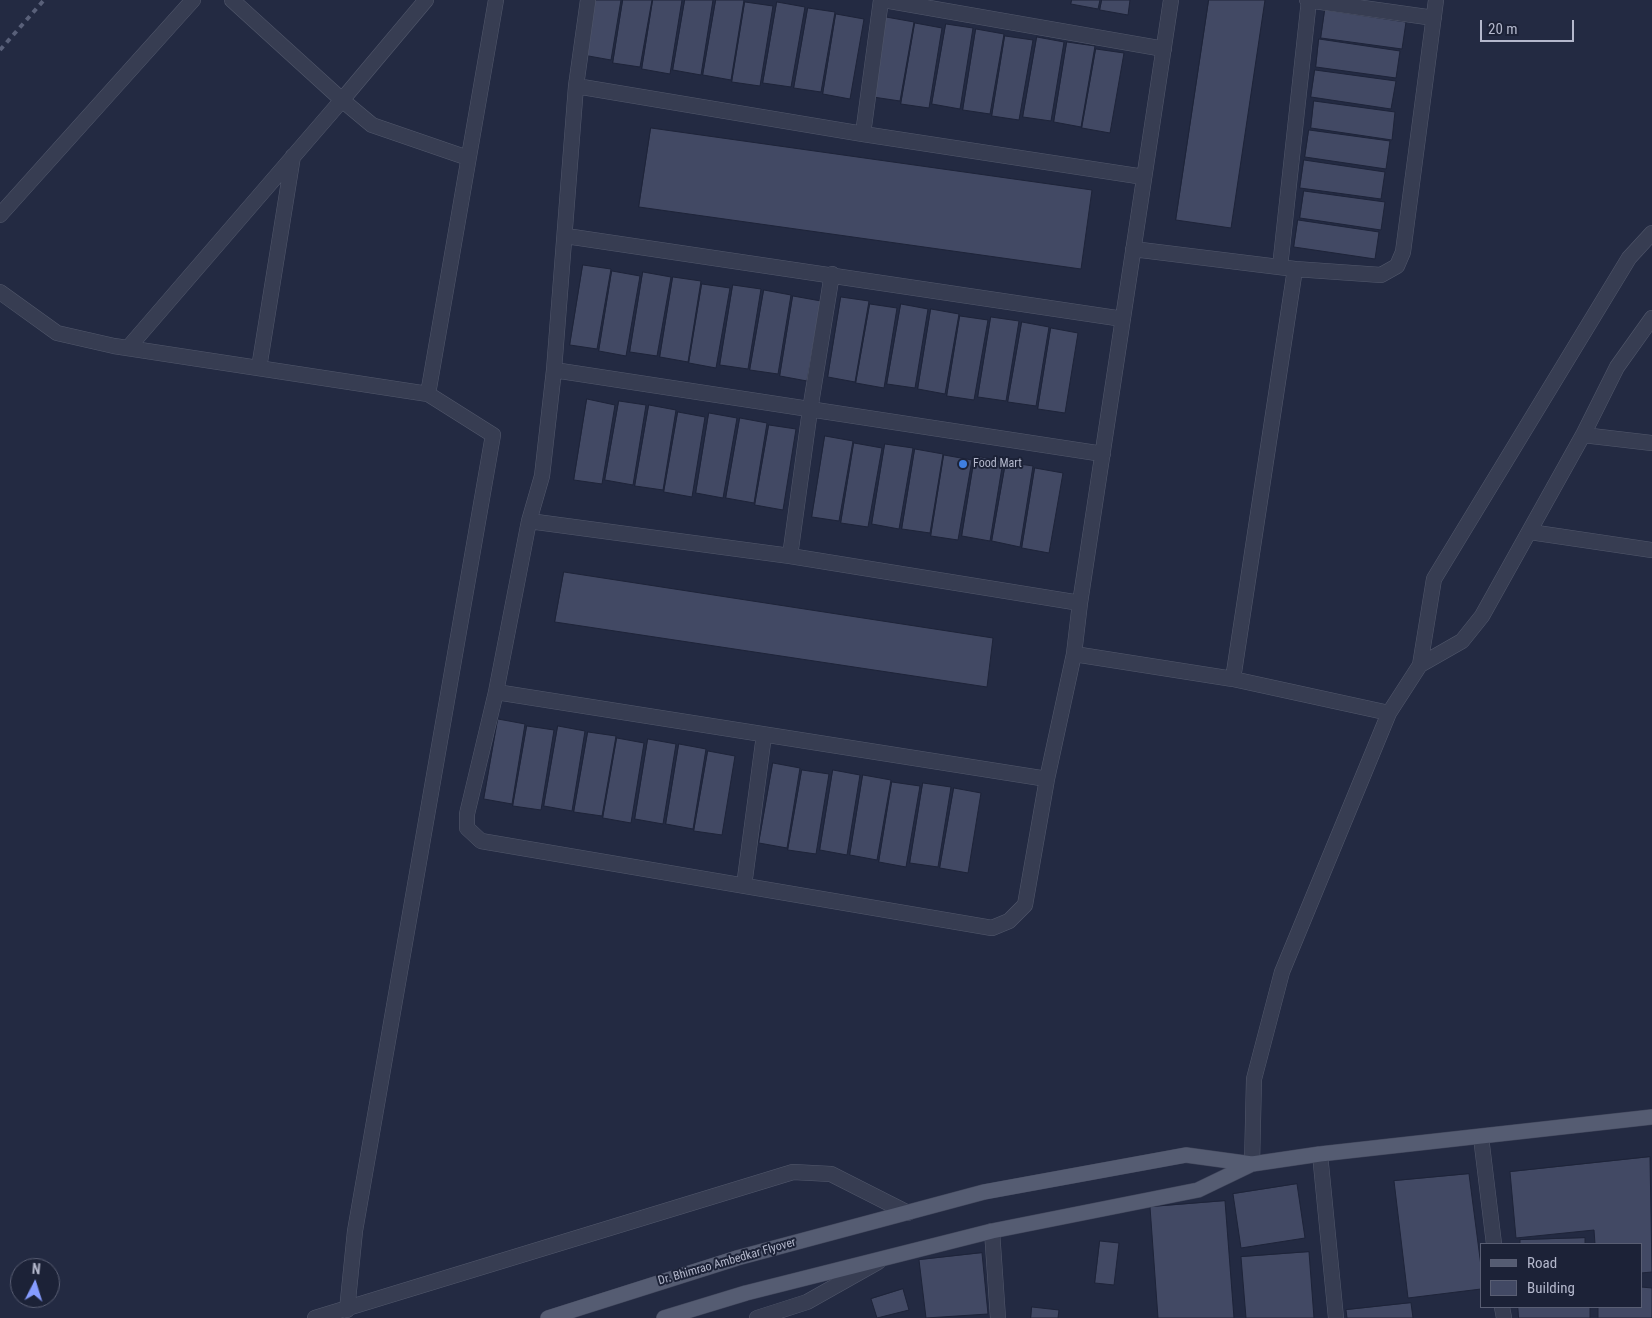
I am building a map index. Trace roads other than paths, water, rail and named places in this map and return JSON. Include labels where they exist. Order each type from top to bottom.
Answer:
[{"type":"main road","points":[[664,1318],[746,1293],[992,1231],[1198,1190],[1252,1164],[1320,1154],[1652,1117]]},
{"type":"main road","name":"Dr. Bhimrao Ambedkar Flyover","points":[[548,1318],[737,1258],[984,1192],[1186,1155],[1252,1164]]},
{"type":"street","points":[[0,215],[193,0]]},
{"type":"street","points":[[232,0],[372,125],[468,158]]},
{"type":"street","points":[[128,348],[426,0]]},
{"type":"street","points":[[428,394],[496,0]]},
{"type":"street","points":[[588,0],[576,86],[566,236],[560,274],[554,370],[542,476],[529,521],[496,692],[467,814],[468,828],[481,842],[992,928],[1009,921],[1025,905],[1047,779],[1074,654],[1171,0]]},
{"type":"street","points":[[863,134],[883,0],[1164,49]]},
{"type":"street","points":[[1280,267],[1308,0],[1434,18]]},
{"type":"street","points":[[1133,249],[1296,269],[1381,275],[1396,266],[1403,252],[1436,0]]},
{"type":"street","points":[[576,86],[863,134],[1144,177]]},
{"type":"street","points":[[259,368],[293,156]]},
{"type":"street","points":[[1252,1164],[1254,1079],[1282,972],[1389,712],[1420,664],[1434,578],[1629,258],[1652,233]]},
{"type":"street","points":[[566,236],[832,274],[1123,319]]},
{"type":"street","points":[[1233,679],[1296,269]]},
{"type":"street","points":[[790,556],[810,410],[832,274]]},
{"type":"street","points":[[0,292],[57,333],[128,348],[428,394],[493,435],[354,1231],[347,1310]]},
{"type":"street","points":[[1420,664],[1462,641],[1482,616],[1583,435],[1617,367],[1652,318]]},
{"type":"street","points":[[554,370],[1103,454]]},
{"type":"street","points":[[1583,435],[1652,443]]},
{"type":"street","points":[[529,521],[790,556],[1080,604]]},
{"type":"street","points":[[1530,532],[1652,550]]},
{"type":"street","points":[[1074,654],[1233,679],[1389,712]]},
{"type":"street","points":[[496,692],[1047,779]]},
{"type":"street","points":[[744,886],[764,735]]},
{"type":"street","points":[[1481,1137],[1494,1243]]},
{"type":"street","points":[[1320,1154],[1336,1318]]},
{"type":"street","points":[[315,1318],[347,1310],[793,1172],[831,1174],[908,1213]]},
{"type":"street","points":[[992,1231],[998,1318]]},
{"type":"street","points":[[757,1318],[807,1302],[886,1258]]},
{"type":"railway","points":[[0,50],[44,0]]},
{"type":"place","name":"Food Mart","points":[[963,464]]}]
